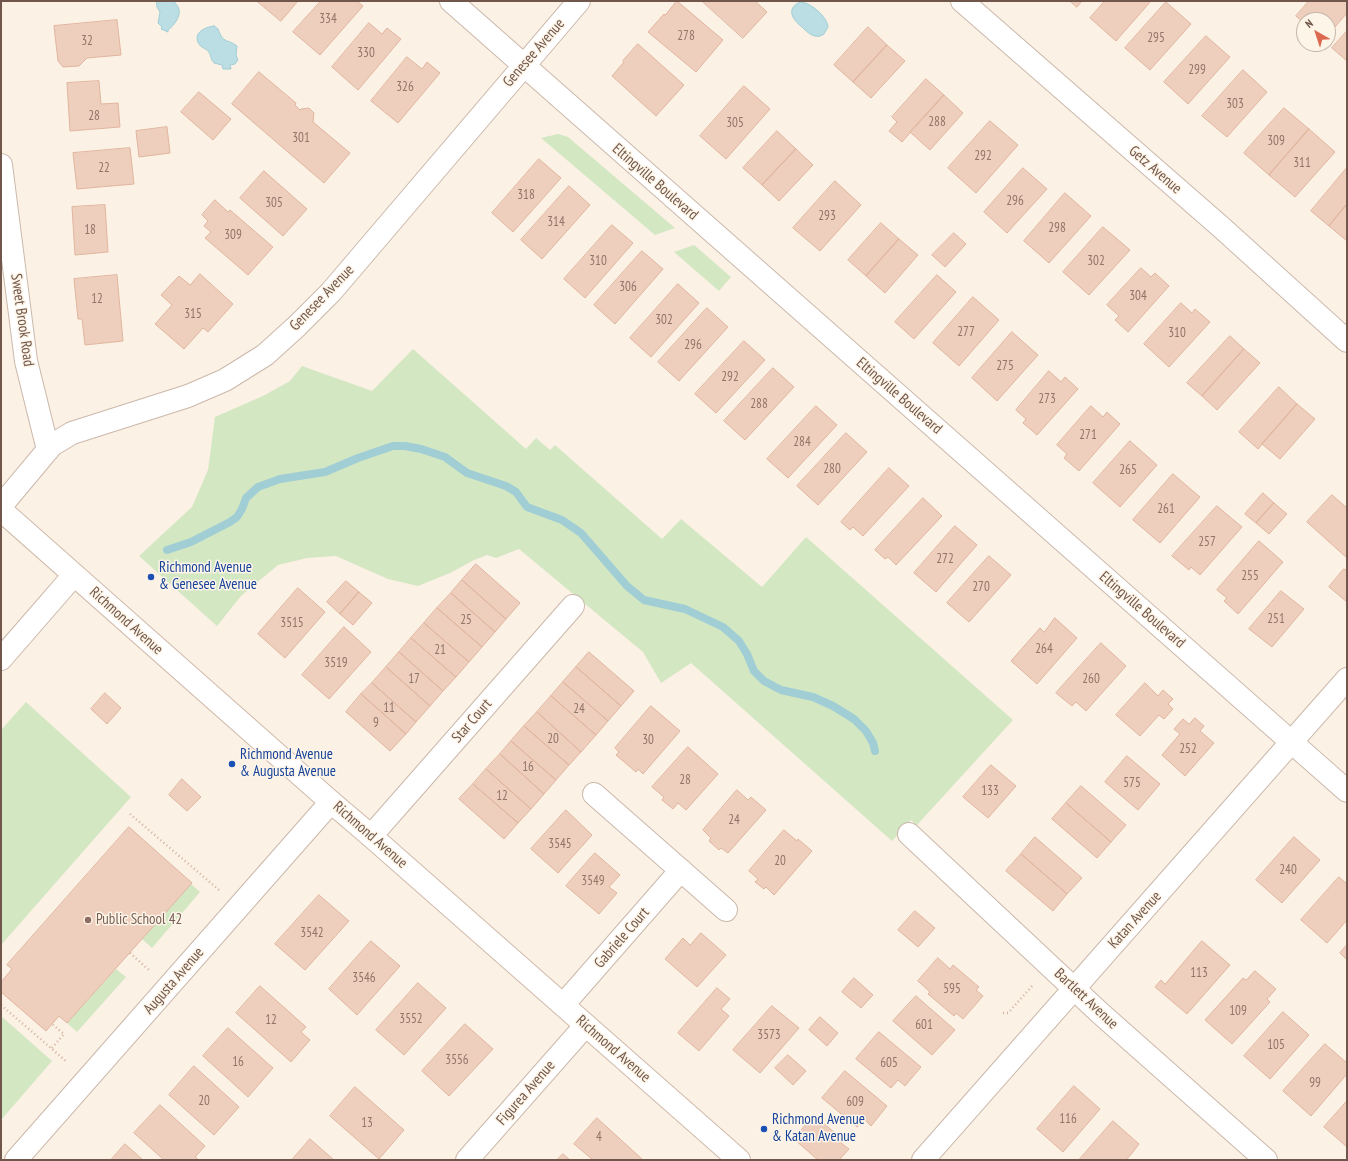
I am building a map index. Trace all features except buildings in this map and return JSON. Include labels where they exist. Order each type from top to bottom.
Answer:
[{"type":"street","name":"Eltingville Boulevard","points":[[451,1],[1347,791]]},
{"type":"street","name":"Genesee Avenue","points":[[1,506],[52,445],[72,432],[188,396],[225,380],[265,355],[331,292],[579,1]]},
{"type":"street","name":"Getz Avenue","points":[[962,1],[1220,227],[1347,341]]},
{"type":"street","name":"Sweet Brook Road","points":[[1,165],[26,361],[48,450]]},
{"type":"street","name":"Richmond Avenue","points":[[1,510],[585,1026],[739,1160]]},
{"type":"street","points":[[1,659],[74,575]]},
{"type":"street","name":"Star Court","points":[[371,836],[573,606]]},
{"type":"street","name":"Katan Avenue","points":[[923,1160],[1347,679]]},
{"type":"street","points":[[594,794],[726,910]]},
{"type":"street","name":"Augusta Avenue","points":[[16,1160],[331,802]]},
{"type":"street","name":"Bartlett Avenue","points":[[909,834],[1100,1013],[1266,1160]]},
{"type":"street","name":"Gabriele Court","points":[[563,1005],[681,870]]},
{"type":"street","name":"Figurea Avenue","points":[[467,1160],[585,1026]]},
{"type":"path","points":[[130,814],[219,890]]},
{"type":"path","points":[[130,953],[149,970]]},
{"type":"path","points":[[1003,1013],[1008,1013],[1036,980]]},
{"type":"path","points":[[1,1005],[68,1062]]},
{"type":"path","points":[[52,1024],[64,1034],[52,1048]]},
{"type":"green space","points":[[558,134],[568,137],[675,228],[655,235],[541,138]]},
{"type":"green space","points":[[694,245],[731,277],[719,291],[674,252]]},
{"type":"green space","points":[[413,349],[526,449],[536,438],[550,450],[555,445],[662,539],[681,519],[762,587],[806,537],[1013,720],[917,825],[911,820],[892,841],[691,663],[661,683],[643,652],[519,549],[496,558],[487,555],[450,573],[418,586],[388,579],[336,556],[307,558],[278,565],[241,596],[217,626],[139,556],[192,507],[208,470],[215,417],[265,395],[290,381],[302,366],[372,391]]},
{"type":"green space","points":[[26,702],[131,797],[1,945],[1,730]]},
{"type":"green space","points":[[191,884],[200,892],[152,948],[142,939]]},
{"type":"green space","points":[[116,969],[126,977],[77,1032],[67,1023]]},
{"type":"green space","points":[[1,1016],[52,1061],[1,1120]]},
{"type":"water","points":[[157,1],[174,1],[178,6],[178,18],[168,32],[161,29],[162,27],[158,23],[160,12],[157,7]]},
{"type":"water","points":[[800,2],[813,7],[825,18],[828,27],[824,34],[821,36],[811,35],[793,18],[793,8]]},
{"type":"water","points":[[214,26],[218,29],[224,39],[237,46],[236,55],[238,60],[235,64],[230,65],[231,69],[223,69],[222,65],[214,63],[209,52],[200,45],[197,40],[200,31]]},
{"type":"waterway","points":[[167,550],[191,542],[230,522],[237,517],[246,498],[258,487],[280,479],[325,472],[358,458],[393,446],[405,446],[421,449],[445,457],[467,473],[506,486],[516,492],[527,507],[562,520],[581,533],[627,586],[644,600],[685,609],[723,627],[739,641],[747,654],[754,671],[764,681],[781,690],[813,697],[833,706],[854,719],[866,731],[873,743],[875,751]]},
{"type":"place","name":"Richmond Avenue & Genesee Avenue","points":[[151,577]]},
{"type":"place","name":"Richmond Avenue & Augusta Avenue","points":[[232,764]]},
{"type":"place","name":"Public School 42","points":[[88,920]]},
{"type":"place","name":"Richmond Avenue & Katan Avenue","points":[[764,1129]]}]
